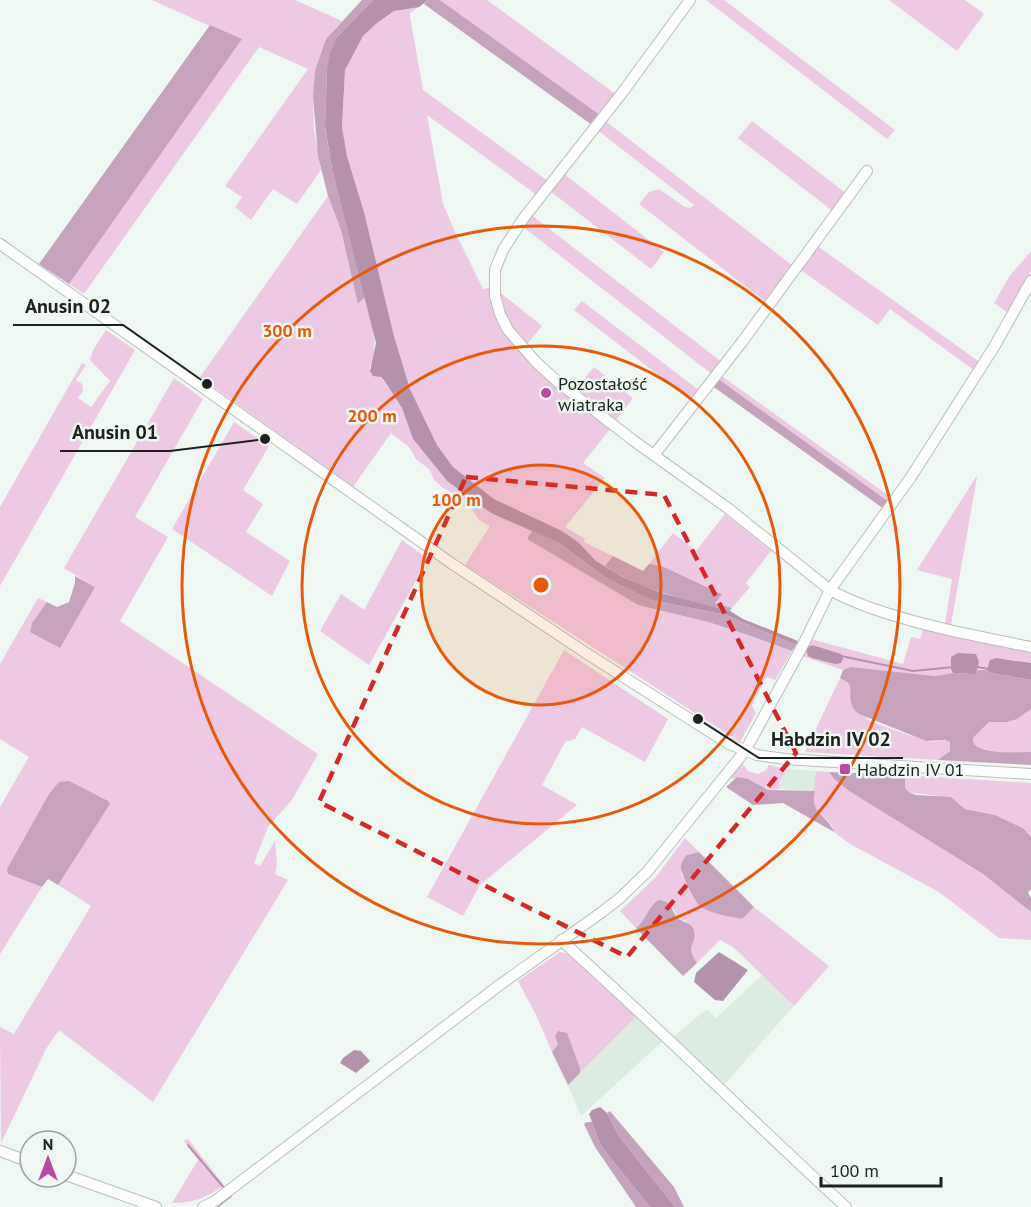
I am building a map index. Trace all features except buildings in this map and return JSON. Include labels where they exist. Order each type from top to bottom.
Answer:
[{"type":"street","points":[[690,0],[622,93],[524,219],[500,257],[494,276],[495,296],[508,330],[559,383],[729,509],[839,596],[891,615],[952,631],[1031,647]]},
{"type":"street","points":[[654,455],[742,342],[867,171]]},
{"type":"street","points":[[0,244],[451,563],[702,728],[745,751],[785,759],[1031,774]]},
{"type":"street","points":[[203,1207],[215,1201],[429,1037],[602,912],[634,886],[745,751],[830,590],[917,468],[994,347],[1031,281]]},
{"type":"street","points":[[561,940],[643,1014],[756,1124],[846,1207]]},
{"type":"street","points":[[0,1151],[18,1158]]},
{"type":"street","points":[[78,1179],[156,1207]]},
{"type":"highlighted area","points":[[466,477],[664,495],[796,753],[627,957],[319,802]]},
{"type":"shaded area","points":[[152,0],[295,0],[342,21],[326,39],[313,97],[314,130],[321,170],[297,204],[273,189],[251,220],[235,207],[242,197],[225,186],[308,69],[259,47],[84,294],[69,284],[241,40]]},
{"type":"shaded area","points":[[362,0],[373,0],[337,37],[327,70],[325,127],[332,169],[365,297],[358,304],[341,230],[328,196],[318,156],[313,97],[315,71],[326,39]]},
{"type":"shaded area","points":[[373,0],[428,0],[419,7],[394,11],[363,36],[345,70],[342,127],[347,156],[364,212],[394,336],[410,389],[437,445],[453,467],[494,499],[562,531],[578,542],[596,561],[623,577],[661,593],[730,611],[743,619],[798,641],[796,645],[726,615],[651,600],[608,579],[559,543],[491,513],[447,481],[413,439],[402,408],[384,380],[373,376],[370,371],[376,343],[332,169],[325,126],[327,70],[330,54],[337,37]]},
{"type":"shaded area","points":[[428,0],[440,0],[600,115],[592,125],[424,4]]},
{"type":"shaded area","points":[[440,0],[487,0],[617,95],[600,115]]},
{"type":"shaded area","points":[[706,0],[724,0],[895,130],[887,139]]},
{"type":"shaded area","points":[[889,0],[965,0],[984,14],[957,51]]},
{"type":"shaded area","points":[[419,7],[410,13],[410,16],[423,90],[548,181],[537,195],[427,115],[443,204],[483,289],[489,288],[495,309],[506,331],[611,428],[583,463],[605,478],[565,527],[585,539],[584,542],[613,556],[605,566],[596,561],[578,542],[562,531],[494,499],[453,467],[437,445],[410,389],[347,156],[342,127],[345,70],[363,36],[394,11]]},
{"type":"shaded area","points":[[210,25],[242,39],[69,284],[39,264]]},
{"type":"shaded area","points":[[604,120],[793,266],[767,303],[639,204],[649,192],[659,189],[685,207],[690,208],[694,205],[596,129]]},
{"type":"shaded area","points":[[752,121],[847,194],[834,212],[738,138]]},
{"type":"shaded area","points":[[563,173],[664,252],[651,269],[550,191]]},
{"type":"shaded area","points":[[328,196],[341,230],[359,304],[365,297],[372,324],[374,351],[369,369],[384,380],[402,408],[413,439],[447,481],[491,513],[532,531],[527,539],[638,605],[708,622],[792,651],[775,680],[767,677],[765,679],[752,705],[756,713],[740,742],[465,565],[490,526],[479,520],[466,500],[443,488],[434,480],[430,470],[416,459],[409,447],[391,433],[353,487],[200,377]]},
{"type":"shaded area","points":[[530,214],[723,363],[713,375],[522,226]]},
{"type":"shaded area","points":[[816,245],[981,363],[975,371],[890,309],[878,325],[798,268]]},
{"type":"shaded area","points":[[1031,251],[1031,278],[1010,314],[994,303],[1009,277]]},
{"type":"shaded area","points":[[497,290],[542,326],[525,347],[512,330]]},
{"type":"shaded area","points":[[582,301],[700,391],[692,401],[574,310]]},
{"type":"shaded area","points":[[106,330],[135,350],[0,586],[0,507],[82,363],[86,365],[76,380],[82,384],[83,391],[78,398],[91,407],[110,381],[90,360],[93,350]]},
{"type":"shaded area","points":[[594,367],[633,398],[616,420],[576,389]]},
{"type":"shaded area","points":[[719,374],[892,498],[889,502],[717,378]]},
{"type":"shaded area","points":[[174,378],[203,399],[135,517],[168,537],[120,621],[318,754],[292,800],[268,827],[254,863],[260,866],[275,841],[277,865],[275,874],[288,880],[153,1102],[59,1030],[46,1049],[1,1143],[0,1027],[14,1034],[91,906],[58,885],[109,805],[8,874],[42,887],[0,954],[0,807],[29,757],[0,739],[0,664],[38,598],[47,602],[32,623],[30,631],[95,587],[64,568]]},
{"type":"shaded area","points":[[717,378],[889,502],[884,509],[711,385]]},
{"type":"shaded area","points":[[234,422],[269,446],[243,490],[263,504],[246,532],[290,561],[272,596],[172,529]]},
{"type":"shaded area","points":[[976,477],[951,625],[945,624],[952,579],[917,570]]},
{"type":"shaded area","points":[[725,514],[771,551],[746,583],[750,587],[732,608],[715,603],[721,593],[662,566],[649,564],[673,533],[696,551]]},
{"type":"shaded area","points":[[532,531],[559,543],[608,579],[651,600],[726,615],[796,645],[792,651],[708,622],[638,605],[527,539]]},
{"type":"shaded area","points":[[402,540],[428,559],[369,665],[320,631],[341,594],[364,610]]},
{"type":"shaded area","points":[[613,556],[643,571],[649,564],[662,566],[722,594],[715,603],[732,608],[730,611],[698,603],[635,582],[605,566]]},
{"type":"shaded area","points":[[75,576],[95,587],[60,648],[30,632],[32,623],[47,602],[57,607],[69,602]]},
{"type":"shaded area","points":[[923,629],[1031,650],[1031,663],[1006,659],[987,667],[987,670],[979,669],[976,674],[953,673],[935,676],[851,667],[843,670],[802,656],[811,639],[903,664],[911,637],[920,639]]},
{"type":"shaded area","points":[[812,645],[841,654],[843,659],[841,663],[835,664],[808,656],[806,649]]},
{"type":"shaded area","points":[[564,650],[668,719],[645,762],[582,727],[575,739],[565,742],[542,785],[577,805],[480,885],[463,916],[427,897]]},
{"type":"shaded area","points":[[958,653],[976,654],[979,662],[976,674],[953,673],[951,657]]},
{"type":"shaded area","points":[[996,658],[1031,663],[1031,680],[990,673],[987,670],[990,660]]},
{"type":"shaded area","points":[[851,667],[935,676],[953,673],[976,674],[978,670],[987,670],[990,673],[1031,680],[1031,709],[1017,719],[1007,722],[989,722],[973,738],[974,744],[985,750],[1031,752],[1031,765],[938,760],[950,751],[950,742],[926,741],[859,714],[855,710],[852,706],[850,687],[840,678],[843,670]]},
{"type":"shaded area","points":[[840,678],[853,691],[864,715],[869,720],[927,741],[950,742],[950,751],[938,760],[805,752]]},
{"type":"shaded area","points":[[1031,709],[1031,752],[985,750],[974,744],[973,738],[989,722],[1012,720]]},
{"type":"shaded area","points":[[742,763],[748,771],[758,774],[766,770],[769,765],[787,769],[779,782],[779,789],[773,790],[731,777]]},
{"type":"shaded area","points":[[787,769],[816,771],[815,791],[779,789],[779,782]]},
{"type":"shaded area","points":[[816,771],[829,772],[849,791],[983,874],[1031,912],[1031,940],[999,938],[939,892],[850,844],[834,832],[831,824],[814,807]]},
{"type":"shaded area","points":[[829,772],[905,775],[905,788],[910,793],[951,797],[965,809],[995,815],[1023,828],[1031,837],[1031,889],[1028,892],[1031,899],[1031,912],[983,874],[849,791]]},
{"type":"shaded area","points":[[905,775],[1031,783],[1031,837],[1023,828],[995,815],[965,809],[956,801],[910,793],[905,788]]},
{"type":"shaded area","points":[[737,777],[748,779],[768,790],[815,791],[814,805],[834,832],[783,803],[753,805],[726,787]]},
{"type":"shaded area","points":[[69,781],[110,804],[58,885],[48,879],[42,887],[8,874],[7,869],[49,794],[59,782]]},
{"type":"shaded area","points":[[685,838],[699,852],[687,855],[681,874],[693,895],[710,911],[741,919],[754,907],[829,966],[794,1006],[733,947],[720,940],[697,963],[691,952],[693,940],[686,921],[679,919],[671,905],[646,918],[636,928],[620,911],[656,877]]},
{"type":"shaded area","points":[[699,852],[754,907],[742,919],[709,911],[700,906],[695,899],[683,875],[681,865],[687,855]]},
{"type":"shaded area","points":[[659,900],[668,903],[676,916],[690,925],[694,931],[691,952],[697,963],[683,976],[636,928]]},
{"type":"shaded area","points":[[560,952],[569,954],[639,1014],[580,1073],[580,1068],[556,1036],[558,1044],[552,1052],[518,981]]},
{"type":"shaded area","points":[[719,952],[748,970],[723,1001],[715,1000],[694,982],[696,973]]},
{"type":"shaded area","points":[[762,975],[794,1006],[723,1086],[672,1038],[707,1009],[716,1018]]},
{"type":"shaded area","points":[[639,1014],[665,1039],[581,1116],[568,1085]]},
{"type":"shaded area","points":[[558,1031],[567,1033],[580,1068],[580,1073],[568,1085],[552,1052],[558,1044],[555,1036]]},
{"type":"shaded area","points":[[354,1050],[361,1051],[370,1061],[356,1073],[340,1063]]},
{"type":"shaded area","points":[[600,1107],[607,1113],[618,1135],[675,1207],[650,1207],[601,1146],[589,1114]]},
{"type":"shaded area","points":[[610,1111],[674,1187],[684,1207],[675,1207],[618,1135],[607,1113]]},
{"type":"shaded area","points":[[592,1122],[601,1146],[650,1207],[636,1207],[595,1147],[584,1124]]},
{"type":"shaded area","points":[[188,1139],[224,1185],[200,1199],[172,1203],[198,1160],[184,1141]]},
{"type":"waterway","points":[[841,656],[913,671],[954,667]]},
{"type":"waterway","points":[[977,667],[989,669]]},
{"type":"waterway","points":[[188,1145],[224,1188]]},
{"type":"waterway","points":[[217,1207],[231,1196]]},
{"type":"place","name":"Anusin 02","points":[[207,384]]},
{"type":"place","name":"Pozostałość wiatraka","points":[[546,393]]},
{"type":"place","name":"Anusin 01","points":[[265,439]]},
{"type":"place","name":"Habdzin IV 02","points":[[698,719]]},
{"type":"place","name":"Habdzin IV 01","points":[[845,769]]}]
